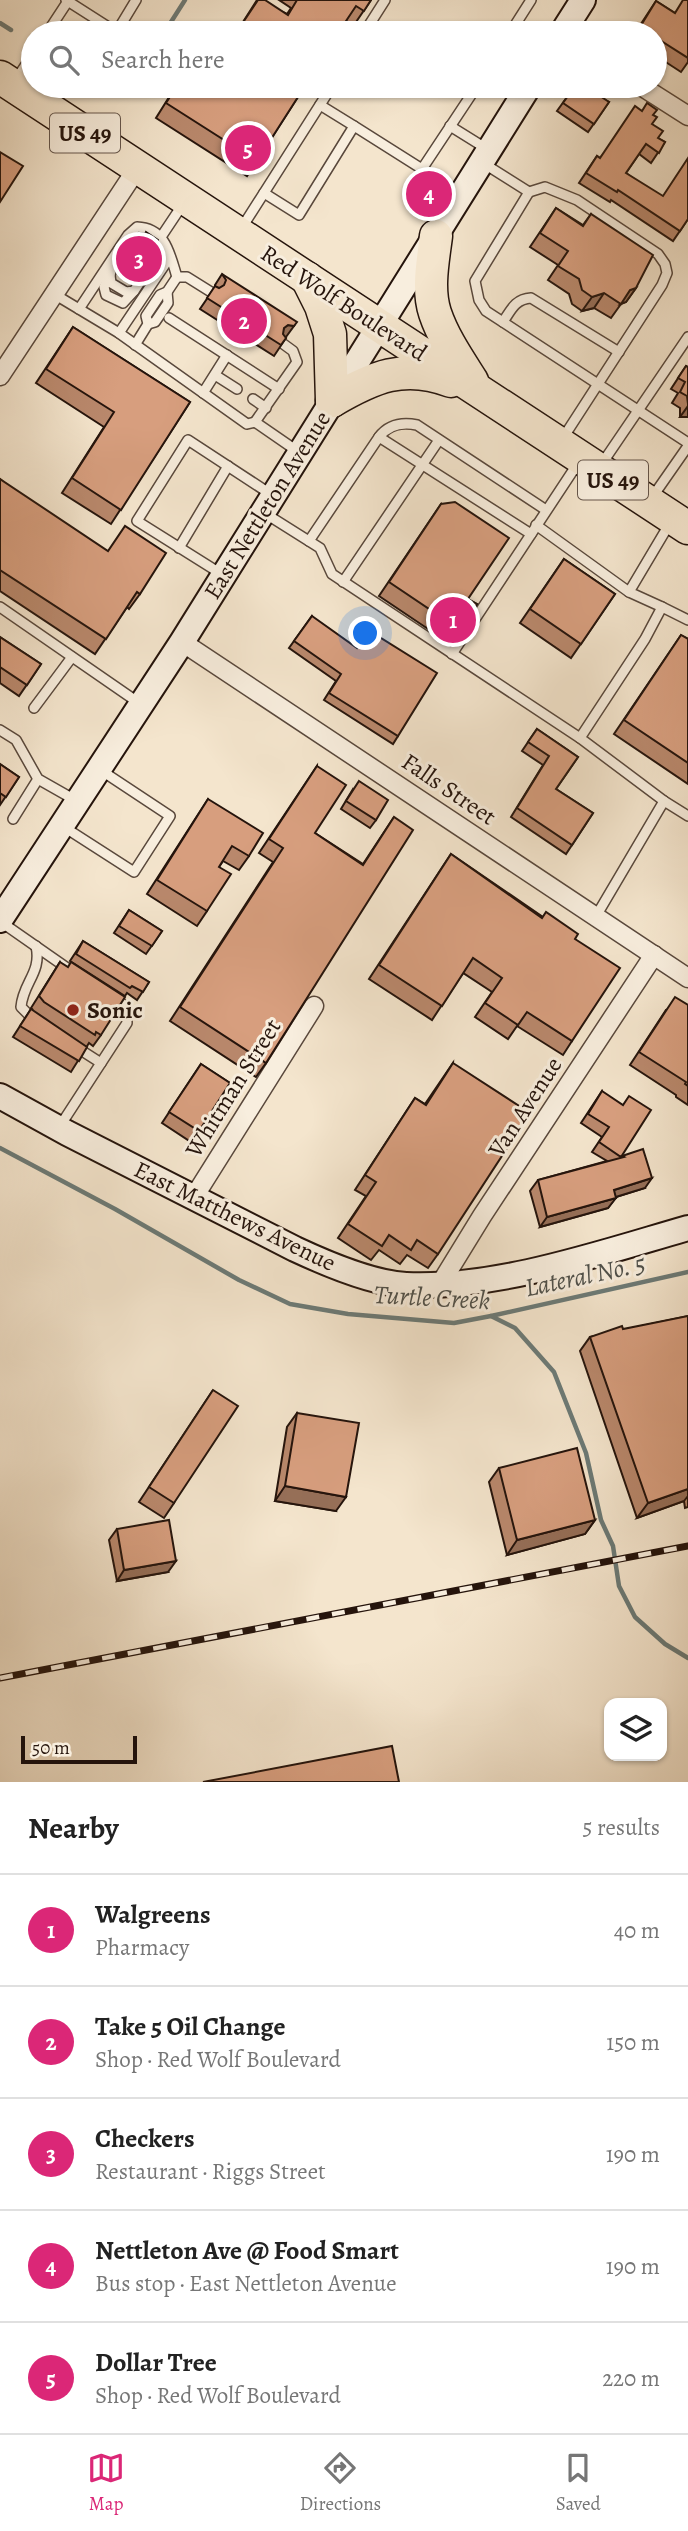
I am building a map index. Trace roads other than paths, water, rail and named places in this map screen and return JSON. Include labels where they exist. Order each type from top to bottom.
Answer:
[{"type":"highway","name":"Red Wolf Boulevard","points":[[6,81],[21,91]]},
{"type":"highway","name":"Red Wolf Boulevard","points":[[32,98],[670,516]]},
{"type":"highway","points":[[436,236],[431,280],[434,311],[447,341],[478,391]]},
{"type":"highway","points":[[307,278],[321,306],[330,334],[332,401],[365,382],[390,374],[418,373],[439,376],[478,391]]},
{"type":"main road","points":[[570,21],[583,0]]},
{"type":"main road","name":"East Nettleton Avenue","points":[[0,920],[182,642],[521,98]]},
{"type":"main road","name":"East Matthews Avenue","points":[[0,1096],[295,1249],[382,1281],[439,1286],[522,1273],[688,1228]]},
{"type":"street","points":[[660,98],[688,116]]},
{"type":"street","points":[[0,376],[138,167]]},
{"type":"street","name":"Falls Street","points":[[182,642],[688,978]]},
{"type":"street","name":"Van Avenue","points":[[439,1286],[489,1204],[654,955]]},
{"type":"street","name":"Whitman Street","points":[[194,1197],[314,1006]]},
{"type":"lane","points":[[123,21],[136,0]]},
{"type":"lane","points":[[372,21],[385,0]]},
{"type":"lane","points":[[518,21],[531,0]]},
{"type":"lane","points":[[54,21],[67,1],[99,21]]},
{"type":"lane","points":[[6,81],[21,66]]},
{"type":"lane","points":[[239,233],[324,98]]},
{"type":"lane","points":[[320,105],[422,169],[469,98]]},
{"type":"lane","points":[[450,126],[529,192]]},
{"type":"lane","points":[[264,192],[299,215],[354,127]]},
{"type":"lane","points":[[452,654],[579,457],[598,385],[663,285],[667,273],[659,254],[577,200],[545,187],[529,192],[475,281],[479,300],[486,311],[598,385],[639,410],[688,444],[670,516],[629,592]]},
{"type":"lane","points":[[116,253],[110,275],[111,283],[126,292],[134,291],[156,256],[162,237],[187,199]]},
{"type":"lane","points":[[79,309],[128,235],[137,227],[146,227],[162,237],[168,245],[177,277]]},
{"type":"lane","points":[[119,333],[170,257]]},
{"type":"lane","points":[[177,277],[187,277],[211,292]]},
{"type":"lane","points":[[135,345],[148,324],[146,316],[160,295],[167,292],[177,277]]},
{"type":"lane","points":[[54,294],[119,333],[247,424],[255,422],[297,362],[293,351],[282,343]]},
{"type":"lane","points":[[503,322],[515,303],[522,298],[531,298],[619,352]]},
{"type":"lane","points":[[169,318],[279,389]]},
{"type":"lane","points":[[579,457],[639,410],[688,337]]},
{"type":"lane","points":[[203,393],[228,355]]},
{"type":"lane","points":[[215,375],[237,389]]},
{"type":"lane","points":[[253,399],[266,408]]},
{"type":"lane","points":[[255,422],[300,453]]},
{"type":"lane","points":[[309,541],[385,428],[406,423],[417,425],[546,510]]},
{"type":"lane","points":[[379,437],[533,529],[629,592],[688,620]]},
{"type":"lane","points":[[223,576],[137,521],[188,440],[228,466],[320,548],[332,574],[580,738],[688,816]]},
{"type":"lane","points":[[343,582],[439,440]]},
{"type":"lane","points":[[179,548],[228,466]]},
{"type":"lane","points":[[0,607],[141,704]]},
{"type":"lane","points":[[580,738],[645,639],[662,607]]},
{"type":"lane","points":[[34,708],[72,657]]},
{"type":"lane","points":[[0,730],[16,740],[38,779],[76,801]]},
{"type":"lane","points":[[61,825],[134,872],[170,816],[98,768]]},
{"type":"lane","points":[[13,819],[38,779]]},
{"type":"lane","points":[[595,918],[664,801]]},
{"type":"lane","points":[[0,920],[79,976]]},
{"type":"lane","points":[[36,946],[39,959],[36,971],[22,992],[21,1007],[43,1027]]},
{"type":"lane","points":[[58,1128],[127,1023],[127,1010],[121,1002],[100,989]]},
{"type":"lane","points":[[66,1041],[100,1063]]},
{"type":"waterway","points":[[172,21],[185,0]]},
{"type":"waterway","points":[[0,23],[11,30]]},
{"type":"waterway","name":"Turtle Creek","points":[[0,1148],[115,1209],[239,1280],[290,1304],[348,1314],[454,1323],[491,1316],[515,1328],[554,1372],[586,1453],[601,1520],[613,1546],[619,1586],[635,1617],[665,1644],[688,1658]]},
{"type":"waterway","name":"Lateral No. 5","points":[[491,1316],[688,1272]]},
{"type":"railway","points":[[0,1678],[688,1546]]},
{"type":"place","name":"Dollar Tree","points":[[248,148]]},
{"type":"place","name":"Nettleton Ave @ Food Smart","points":[[429,194]]},
{"type":"place","name":"Checkers","points":[[139,259]]},
{"type":"place","name":"Take 5 Oil Change","points":[[244,321]]},
{"type":"place","name":"Walgreens","points":[[453,620]]},
{"type":"place","name":"Sonic","points":[[73,1010]]}]
